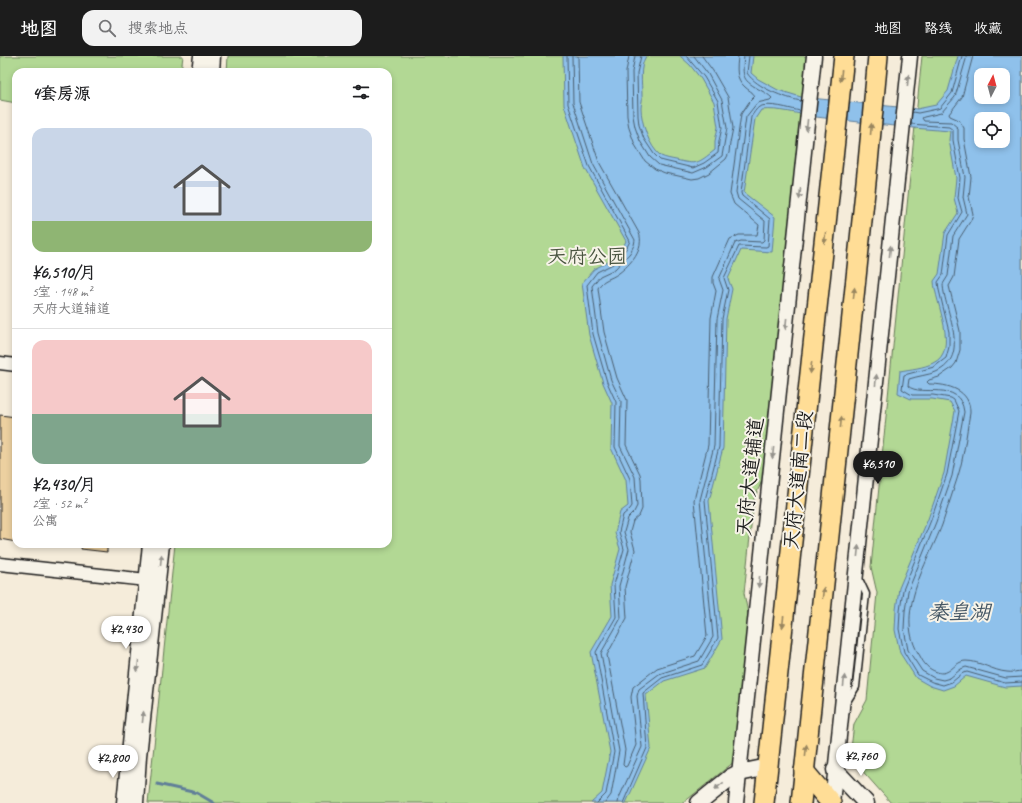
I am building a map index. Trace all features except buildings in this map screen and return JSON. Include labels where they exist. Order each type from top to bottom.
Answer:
[{"type":"highway","name":"天府大道南二段","points":[[764,803],[844,56]]},
{"type":"highway","name":"天府大道南二段","points":[[801,803],[878,56]]},
{"type":"highway","points":[[804,771],[831,803]]},
{"type":"main road","points":[[699,803],[731,777],[739,773],[768,767]]},
{"type":"main road","points":[[835,770],[866,803]]},
{"type":"street","points":[[200,68],[201,56]]},
{"type":"street","points":[[212,68],[213,56]]},
{"type":"street","name":"天府大道辅道","points":[[736,803],[814,56]]},
{"type":"street","points":[[831,803],[910,56]]},
{"type":"street","points":[[0,363],[12,364]]},
{"type":"street","points":[[150,548],[153,581]]},
{"type":"street","points":[[124,803],[134,757],[153,581],[161,548]]},
{"type":"street","points":[[0,564],[153,581]]},
{"type":"street","points":[[134,757],[136,803]]},
{"type":"green space","points":[[0,56],[183,56],[182,68],[12,68],[12,102],[0,100]]},
{"type":"green space","name":"天府公园","points":[[228,56],[807,56],[765,474],[754,499],[744,593],[750,623],[734,762],[683,803],[148,803],[175,548],[392,548],[392,68],[227,68]]},
{"type":"green space","points":[[922,56],[1022,56],[1022,803],[891,803],[850,757],[854,724],[867,700],[877,593],[871,567]]},
{"type":"water","name":"秦皇湖","points":[[563,56],[646,56],[642,65],[641,114],[649,141],[661,156],[693,163],[700,161],[715,150],[718,127],[714,102],[701,79],[690,65],[680,56],[753,56],[751,73],[758,79],[778,90],[801,97],[917,109],[936,105],[948,91],[958,56],[1022,56],[1022,686],[1005,687],[966,676],[954,686],[943,690],[930,686],[916,678],[900,653],[895,630],[899,588],[928,519],[944,473],[955,411],[950,402],[932,399],[911,399],[898,393],[900,371],[933,363],[941,357],[945,348],[944,326],[934,281],[939,274],[945,233],[958,213],[954,198],[956,178],[949,140],[950,131],[900,127],[816,117],[782,111],[761,110],[755,119],[744,193],[775,217],[772,252],[741,250],[728,279],[732,289],[726,319],[723,448],[709,501],[722,639],[705,668],[664,681],[646,695],[651,748],[626,803],[591,803],[602,793],[610,752],[591,652],[612,616],[610,585],[620,549],[615,533],[620,512],[628,506],[626,480],[611,448],[612,403],[603,383],[589,335],[582,283],[594,269],[610,261],[623,247],[626,241],[585,168],[564,105]]},
{"type":"waterway","points":[[157,784],[197,793],[214,803]]}]
